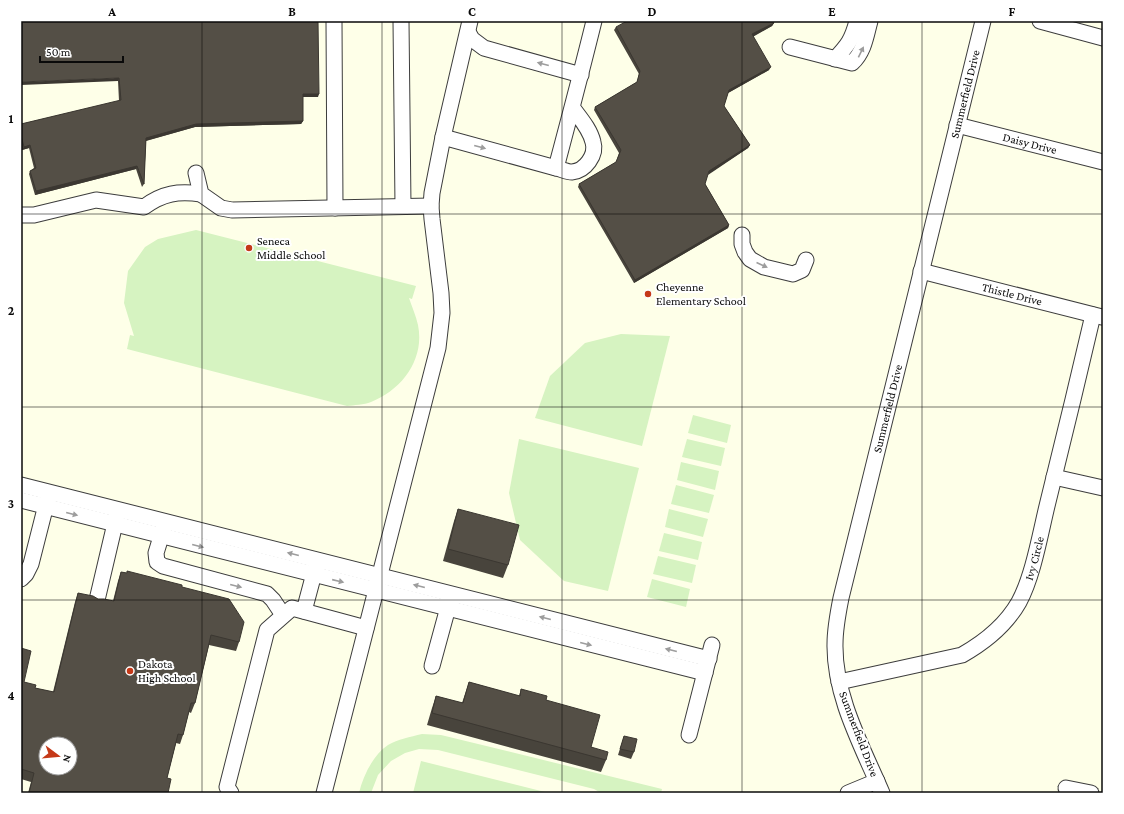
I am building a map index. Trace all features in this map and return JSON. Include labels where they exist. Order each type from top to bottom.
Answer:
[{"type":"street","points":[[334,21],[336,208]]},
{"type":"street","points":[[401,21],[403,206]]},
{"type":"street","points":[[556,168],[594,21]]},
{"type":"street","points":[[835,59],[849,44],[857,21]]},
{"type":"street","points":[[790,47],[852,63],[858,58],[862,49],[870,21]]},
{"type":"street","name":"Summerfield Drive","points":[[880,787],[848,712],[839,682],[834,643],[841,598],[983,21]]},
{"type":"street","points":[[1040,21],[1057,23],[1103,38]]},
{"type":"street","points":[[469,26],[472,39],[484,48],[581,75]]},
{"type":"street","points":[[324,793],[438,348],[442,313],[431,206],[434,179],[442,137],[469,26]]},
{"type":"street","points":[[442,137],[572,172],[582,169],[593,154],[594,144],[589,131],[572,107]]},
{"type":"street","name":"Daisy Drive","points":[[957,125],[1103,162]]},
{"type":"street","points":[[196,173],[201,194]]},
{"type":"street","points":[[21,215],[34,215],[96,200],[144,207],[164,195],[187,192],[201,194],[221,208],[232,210],[431,206]]},
{"type":"street","points":[[742,235],[742,244],[745,252],[750,258],[764,267],[793,274],[802,270],[806,260]]},
{"type":"street","name":"Thistle Drive","points":[[921,271],[1098,316]]},
{"type":"street","name":"Ivy Circle","points":[[839,682],[962,655],[978,646],[994,633],[1018,603],[1025,588],[1098,316]]},
{"type":"street","points":[[1054,477],[1103,488]]},
{"type":"street","points":[[21,485],[47,500]]},
{"type":"street","points":[[21,500],[47,500],[117,517],[165,522],[317,560],[448,609],[482,617],[709,659]]},
{"type":"street","points":[[22,577],[31,564],[47,500]]},
{"type":"street","points":[[117,517],[161,536],[313,575],[452,594],[709,659]]},
{"type":"street","points":[[97,600],[117,517]]},
{"type":"street","points":[[165,522],[156,553],[157,562],[163,566],[267,594],[284,615]]},
{"type":"street","points":[[249,559],[253,544]]},
{"type":"street","points":[[304,611],[317,560]]},
{"type":"street","points":[[432,666],[452,594]]},
{"type":"street","points":[[482,617],[486,602]]},
{"type":"street","points":[[231,793],[228,787],[267,630],[292,608],[366,628]]},
{"type":"street","points":[[689,735],[709,659]]},
{"type":"street","points":[[848,793],[880,787]]},
{"type":"street","points":[[1066,788],[1091,793]]},
{"type":"green space","points":[[196,230],[416,286],[412,299],[409,298],[418,325],[419,338],[418,350],[409,372],[392,390],[382,397],[368,403],[347,406],[127,349],[130,335],[134,336],[124,303],[128,271],[145,247],[158,239]]},
{"type":"green space","points":[[621,334],[670,336],[642,446],[535,418],[550,376],[585,343]]},
{"type":"green space","points":[[693,415],[731,425],[727,443],[688,433]]},
{"type":"green space","points":[[519,439],[639,468],[608,591],[564,581],[520,540],[509,493]]},
{"type":"green space","points":[[687,439],[725,448],[721,466],[682,457]]},
{"type":"green space","points":[[681,462],[719,471],[715,490],[677,480]]},
{"type":"green space","points":[[676,485],[714,495],[709,513],[671,504]]},
{"type":"green space","points":[[669,509],[708,519],[703,537],[665,527]]},
{"type":"green space","points":[[664,533],[702,542],[698,560],[659,551]]},
{"type":"green space","points":[[658,556],[696,565],[692,583],[653,574]]},
{"type":"green space","points":[[652,579],[690,589],[686,607],[647,597]]},
{"type":"green space","points":[[422,734],[441,735],[662,789],[661,793],[601,793],[594,789],[438,750],[419,749],[405,753],[391,761],[378,775],[371,793],[359,793],[369,766],[383,749],[396,741]]},
{"type":"green space","points":[[421,761],[549,793],[413,793]]},
{"type":"building","points":[[21,21],[318,21],[319,94],[303,94],[303,121],[196,124],[146,138],[144,184],[137,166],[36,191],[30,171],[36,168],[30,145],[24,147],[21,135],[21,124],[121,100],[119,78],[21,82]]},
{"type":"building","name":"Cheyenne Elementary School","points":[[627,21],[773,21],[774,23],[752,34],[771,67],[729,90],[724,106],[750,145],[709,171],[705,184],[729,225],[635,280],[579,184],[616,162],[621,150],[595,107],[637,82],[640,71],[616,27]]},
{"type":"building","points":[[458,509],[519,525],[508,565],[448,549]]},
{"type":"building","name":"Dakota High School","points":[[127,571],[229,599],[244,622],[239,642],[211,635],[195,703],[191,703],[183,735],[178,734],[167,778],[171,779],[168,793],[29,793],[34,773],[21,769],[21,648],[31,651],[24,682],[36,685],[35,688],[54,692],[78,593],[93,596],[98,599],[114,601],[121,572],[127,573]]},
{"type":"building","points":[[469,682],[520,696],[521,689],[547,696],[546,700],[600,715],[591,747],[608,752],[606,760],[432,713],[436,696],[463,703]]},
{"type":"building","points":[[624,736],[637,739],[634,752],[620,749]]},
{"type":"place","name":"Seneca Middle School","points":[[249,248]]},
{"type":"place","name":"Cheyenne Elementary School","points":[[648,294]]},
{"type":"place","name":"Dakota High School","points":[[130,671]]}]
